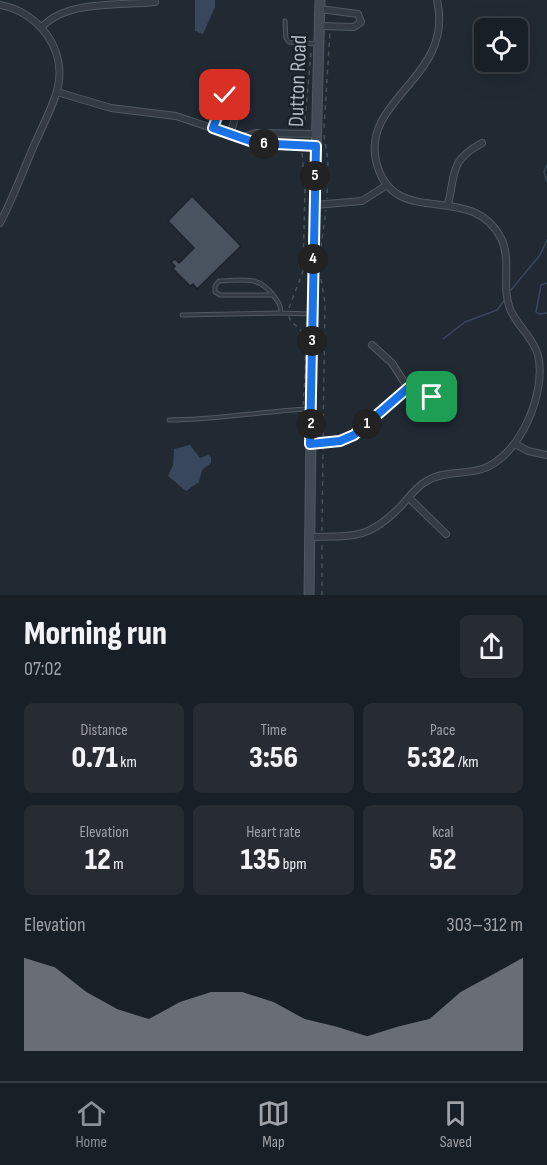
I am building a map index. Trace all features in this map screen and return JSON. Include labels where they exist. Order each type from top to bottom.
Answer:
[{"type":"street","points":[[310,537],[369,533],[425,482],[435,476],[489,465],[515,444],[527,423],[541,377],[534,344],[510,309],[506,250],[491,223],[478,213],[448,204],[420,204],[404,198],[387,185],[377,164],[375,139],[382,119],[409,87],[433,51],[440,23],[437,0]]},
{"type":"street","points":[[42,27],[58,12],[74,6],[155,2]]},
{"type":"street","points":[[0,5],[19,10],[42,27],[52,42],[58,67],[57,92],[0,223]]},
{"type":"street","points":[[320,5],[358,14],[361,22],[354,27],[320,26]]},
{"type":"street","name":"Dutton Road","points":[[309,595],[310,444],[307,410],[312,314],[317,44],[320,5]]},
{"type":"street","points":[[213,128],[228,90],[238,89],[243,95],[230,134]]},
{"type":"street","points":[[57,92],[111,108],[176,116],[256,143],[316,146]]},
{"type":"street","points":[[243,137],[256,133],[316,134]]},
{"type":"street","points":[[448,204],[454,168],[467,152],[482,143]]},
{"type":"street","points":[[314,205],[362,201],[387,185]]},
{"type":"street","points":[[310,444],[340,441],[354,435],[408,388],[392,363],[372,345]]},
{"type":"street","points":[[515,444],[528,451],[547,455]]},
{"type":"street","points":[[409,498],[446,534]]},
{"type":"lane","points":[[285,21],[286,38],[289,42],[317,44]]},
{"type":"lane","points":[[273,295],[220,295],[215,292],[215,286],[219,281],[260,281],[273,295],[281,305],[281,313]]},
{"type":"lane","points":[[182,315],[312,314]]},
{"type":"lane","points":[[170,420],[210,419],[258,412],[307,410]]},
{"type":"path","points":[[321,254],[327,205],[328,161],[324,136],[330,27]]},
{"type":"path","points":[[300,134],[305,120],[310,57],[317,44]]},
{"type":"path","points":[[300,145],[304,159],[303,276],[290,301],[289,314],[291,323],[301,331],[304,344],[307,410],[303,433]]},
{"type":"path","points":[[321,275],[325,303],[322,595]]},
{"type":"path","points":[[297,288],[305,289]]},
{"type":"water","points":[[195,0],[215,0],[215,7],[203,34],[195,31]]},
{"type":"water","points":[[190,445],[200,458],[208,455],[211,457],[211,463],[202,470],[199,482],[186,491],[168,476],[173,465],[174,449]]},
{"type":"building","points":[[192,196],[241,246],[197,289],[193,284],[190,286],[173,269],[175,266],[171,262],[175,259],[179,263],[194,248],[168,221]]},
{"type":"waterway","points":[[547,165],[544,172],[547,182]]},
{"type":"waterway","points":[[511,290],[540,255],[547,240]]},
{"type":"waterway","points":[[547,283],[541,285],[536,312],[547,313]]},
{"type":"waterway","points":[[443,339],[465,322],[497,310],[504,301]]},
{"type":"route","points":[[225,95],[213,128],[256,143],[316,146],[310,444],[340,441],[354,435],[408,388],[412,395],[425,399],[432,397]]}]
